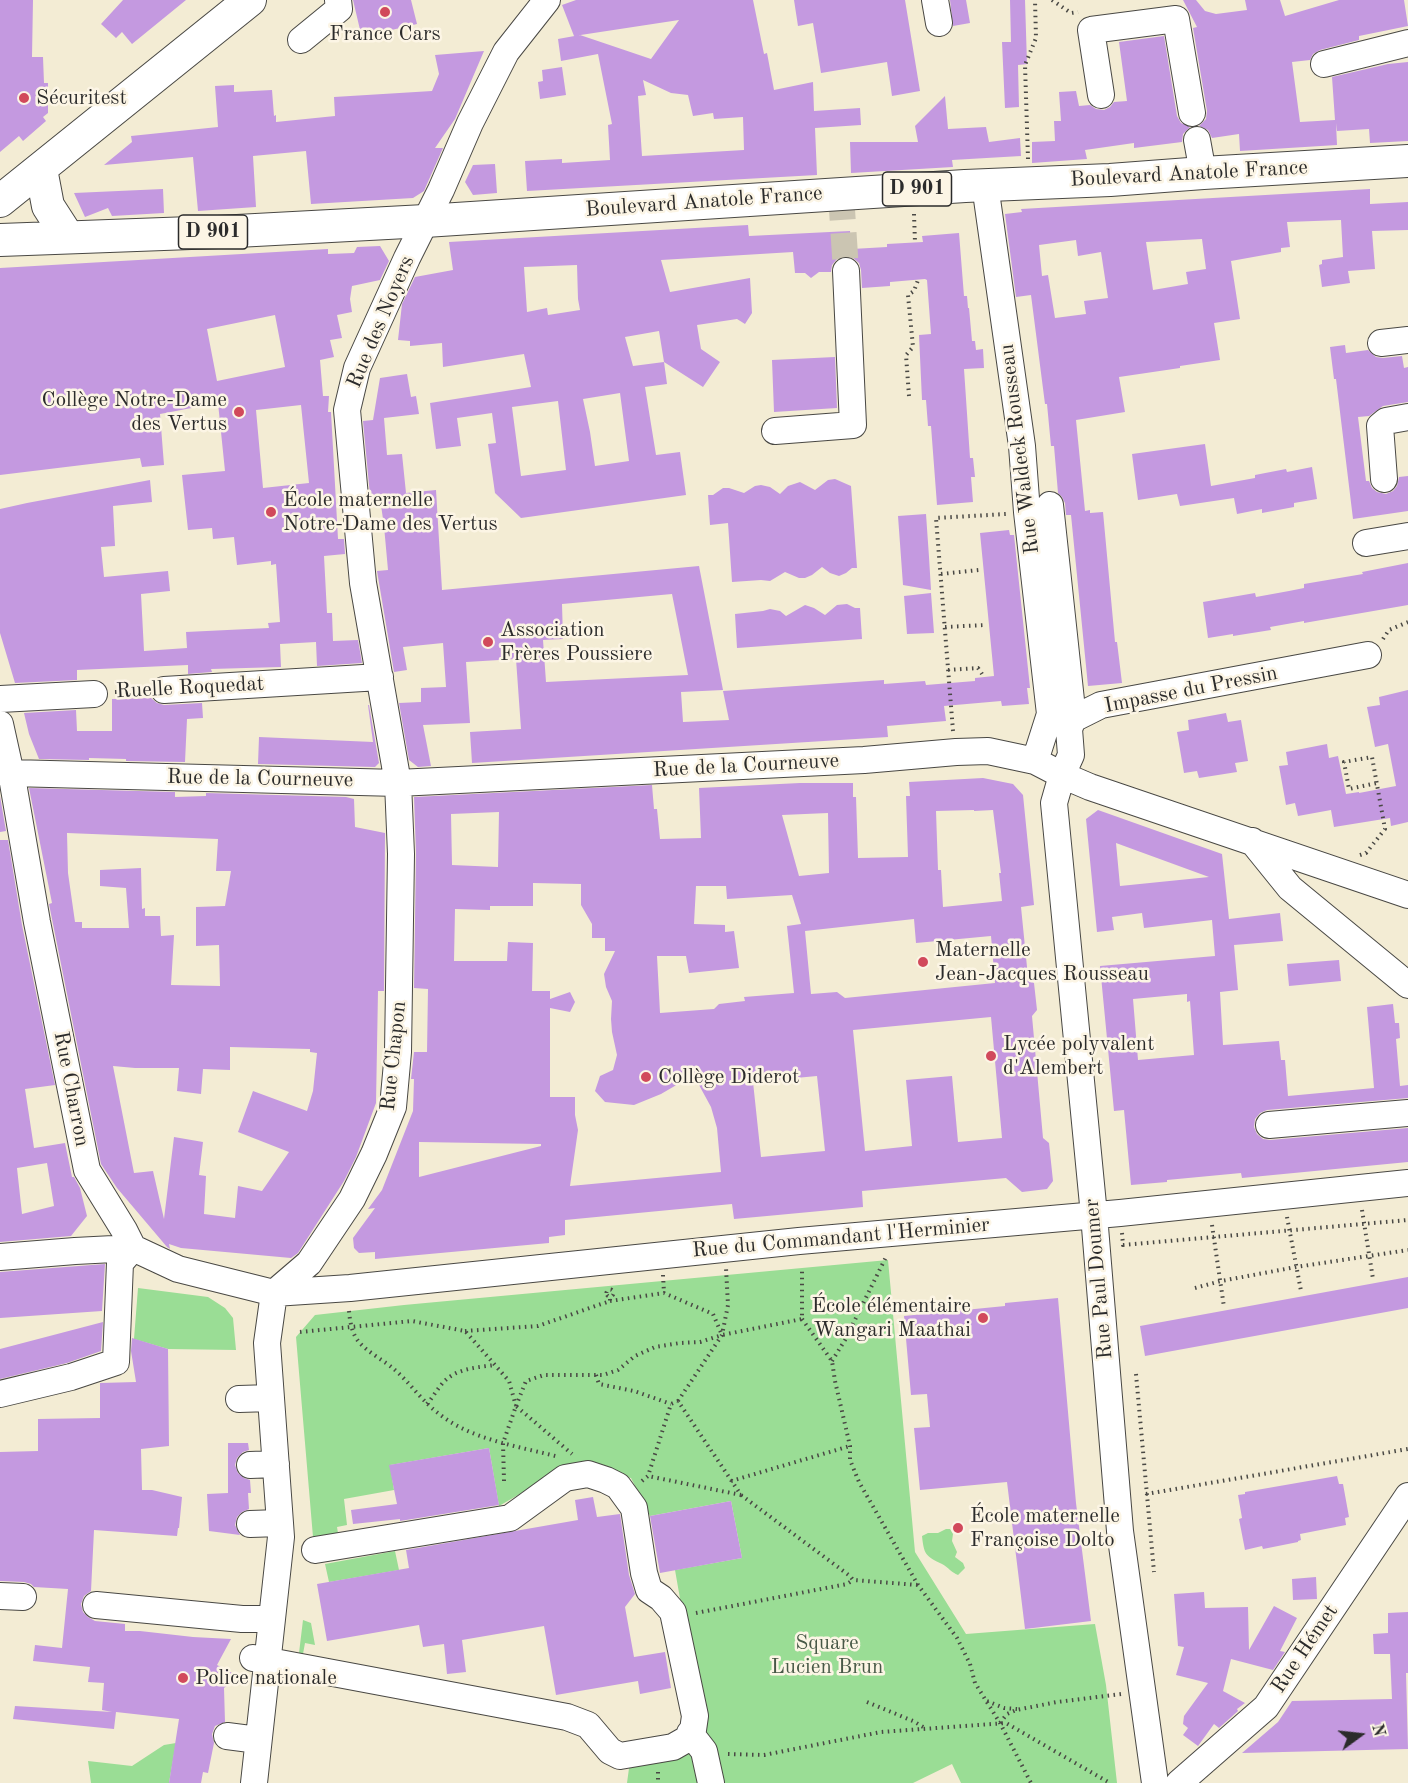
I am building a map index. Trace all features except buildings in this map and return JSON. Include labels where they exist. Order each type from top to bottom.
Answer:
[{"type":"main road","points":[[0,201],[249,0]]},
{"type":"main road","name":"Boulevard Anatole France","points":[[0,240],[426,221],[985,185],[1110,180],[1408,161]]},
{"type":"main road","points":[[41,169],[48,206],[68,237]]},
{"type":"street","points":[[301,40],[339,9],[338,0]]},
{"type":"street","name":"Rue des Noyers","points":[[398,783],[363,583],[347,410],[357,368],[470,123],[506,52],[547,0]]},
{"type":"street","points":[[1101,95],[1091,30],[1176,19],[1192,113]]},
{"type":"street","points":[[1324,64],[1408,43]]},
{"type":"street","points":[[1197,140],[1203,173]]},
{"type":"street","name":"Rue Waldeck Rousseau","points":[[985,185],[1022,446],[1039,509],[1062,716]]},
{"type":"street","points":[[775,431],[853,424],[846,271]]},
{"type":"street","points":[[1381,344],[1408,340]]},
{"type":"street","points":[[1384,479],[1380,426],[1386,421],[1408,417]]},
{"type":"street","points":[[1366,543],[1408,536]]},
{"type":"street","name":"Impasse du Pressin","points":[[1062,716],[1101,705],[1368,655]]},
{"type":"street","name":"Ruelle Roquedat","points":[[164,690],[380,677]]},
{"type":"street","name":"Ruelle Roquedat","points":[[0,699],[94,694]]},
{"type":"street","points":[[1035,761],[1062,716]]},
{"type":"street","points":[[1062,716],[1069,729],[1066,765]]},
{"type":"street","name":"Rue Charron","points":[[0,724],[87,1170],[133,1248]]},
{"type":"street","name":"Rue de la Courneuve","points":[[11,773],[398,783],[864,760],[987,751],[1066,765],[1090,787],[1408,895]]},
{"type":"street","name":"Rue Paul Doumer","points":[[1066,765],[1054,803],[1094,1215],[1120,1531],[1155,1783]]},
{"type":"street","name":"Rue Chapon","points":[[274,1293],[309,1263],[352,1199],[393,1107],[400,998],[401,854],[398,783]]},
{"type":"street","points":[[1252,841],[1290,888],[1408,985]]},
{"type":"street","points":[[1269,1125],[1408,1113]]},
{"type":"street","name":"Rue du Commandant l'Herminier","points":[[274,1293],[350,1288],[724,1249],[1120,1213],[1408,1183]]},
{"type":"street","points":[[0,1394],[71,1377],[116,1362],[120,1263],[133,1248]]},
{"type":"street","points":[[0,1257],[133,1248],[178,1269],[274,1293],[267,1343],[281,1538],[272,1619],[260,1659],[258,1740],[254,1783]]},
{"type":"street","points":[[239,1399],[271,1398]]},
{"type":"street","points":[[250,1465],[276,1464]]},
{"type":"street","points":[[315,1550],[510,1518],[565,1478],[588,1474],[618,1486],[634,1508],[644,1573],[649,1590],[661,1598],[673,1612],[695,1716],[693,1730],[711,1783]]},
{"type":"street","name":"Rue Hémet","points":[[1179,1783],[1266,1707],[1408,1496]]},
{"type":"street","points":[[250,1524],[280,1523]]},
{"type":"street","points":[[96,1605],[242,1619],[272,1619]]},
{"type":"street","points":[[260,1659],[567,1717],[588,1725],[610,1751],[620,1756],[673,1747],[687,1739],[698,1742]]},
{"type":"street","points":[[227,1736],[258,1740]]},
{"type":"path","points":[[1029,183],[1025,65],[1036,38],[1035,0],[1041,0]]},
{"type":"path","points":[[909,396],[906,355],[913,347],[909,295],[914,291],[918,280]]},
{"type":"path","points":[[956,752],[936,518],[1039,509]]},
{"type":"path","points":[[941,574],[979,570]]},
{"type":"path","points":[[1368,655],[1378,646],[1389,630],[1408,622]]},
{"type":"path","points":[[945,627],[985,625]]},
{"type":"path","points":[[948,670],[978,668],[982,674]]},
{"type":"path","name":"Ruelle Roquedat","points":[[94,694],[164,690]]},
{"type":"path","points":[[1357,856],[1366,853],[1385,829],[1377,783],[1372,757],[1344,762],[1349,789],[1377,783]]},
{"type":"path","points":[[1358,1188],[1373,1279]]},
{"type":"path","points":[[1283,1196],[1301,1291]]},
{"type":"path","points":[[1208,1204],[1224,1307]]},
{"type":"path","points":[[1120,1213],[1123,1245],[1408,1220]]},
{"type":"path","points":[[832,1360],[845,1340],[882,1267],[896,1233]]},
{"type":"path","points":[[596,1375],[599,1384],[634,1391],[671,1404],[678,1401],[722,1335],[728,1305],[724,1249]]},
{"type":"path","points":[[1195,1288],[1296,1267],[1408,1250]]},
{"type":"path","points":[[802,1268],[802,1319],[832,1360],[850,1446],[850,1460],[859,1482],[870,1505],[918,1585],[957,1638],[970,1664],[975,1683],[1000,1723],[1031,1783]]},
{"type":"path","points":[[300,1332],[412,1321],[465,1331],[538,1326],[610,1299],[664,1293],[713,1314],[722,1335]]},
{"type":"path","points":[[349,1311],[352,1328],[358,1342],[411,1384],[427,1404],[451,1423],[503,1443],[565,1458]]},
{"type":"path","points":[[504,1481],[503,1443],[526,1381],[544,1375],[603,1375],[618,1370],[635,1356],[655,1347],[700,1342],[722,1335],[802,1319]]},
{"type":"path","points":[[465,1331],[509,1381],[516,1406],[577,1458]]},
{"type":"path","points":[[427,1404],[447,1378],[456,1373],[495,1365]]},
{"type":"path","points":[[1136,1374],[1154,1572]]},
{"type":"path","points":[[678,1401],[741,1495],[853,1580]]},
{"type":"path","points":[[671,1404],[648,1476],[741,1495]]},
{"type":"path","points":[[731,1481],[850,1446]]},
{"type":"path","points":[[1146,1494],[1408,1449]]},
{"type":"path","points":[[673,1612],[683,1616],[847,1584],[853,1580],[918,1585]]},
{"type":"path","points":[[1000,1723],[1007,1714],[1021,1709],[1102,1696]]},
{"type":"path","points":[[986,1701],[1004,1708],[1021,1709]]},
{"type":"path","points":[[867,1702],[926,1728]]},
{"type":"path","points":[[698,1742],[725,1754],[764,1755],[881,1732],[1006,1723],[1110,1783]]},
{"type":"green space","name":"Square Lucien Brun","points":[[888,1260],[915,1552],[966,1634],[1095,1624],[1106,1685],[1117,1783],[961,1783],[952,1764],[913,1783],[627,1783],[630,1761],[702,1724],[675,1570],[742,1558],[731,1501],[650,1516],[631,1478],[585,1469],[563,1469],[499,1506],[489,1448],[390,1465],[394,1490],[344,1499],[347,1525],[337,1527],[338,1533],[313,1537],[296,1337],[315,1315]]},
{"type":"green space","points":[[138,1288],[208,1297],[225,1308],[233,1318],[236,1350],[168,1349],[134,1339]]},
{"type":"green space","points":[[950,1529],[953,1534],[952,1541],[957,1552],[955,1557],[963,1563],[965,1568],[958,1575],[932,1559],[926,1554],[924,1547],[922,1536]]},
{"type":"green space","points":[[395,1551],[399,1570],[329,1582],[325,1564]]},
{"type":"green space","points":[[303,1620],[311,1623],[315,1645],[305,1643],[303,1654],[299,1653]]},
{"type":"green space","points":[[176,1743],[169,1783],[91,1783],[88,1761],[132,1766],[164,1745]]},
{"type":"tunnel","points":[[841,194],[846,271]]},
{"type":"place","name":"France Cars","points":[[385,12]]},
{"type":"place","name":"Sécuritest","points":[[24,98]]},
{"type":"place","name":"Collège Notre-Dame des Vertus","points":[[239,412]]},
{"type":"place","name":"École maternelle Notre-Dame des Vertus","points":[[271,512]]},
{"type":"place","name":"Association Frères Poussiere","points":[[488,642]]},
{"type":"place","name":"Maternelle Jean-Jacques Rousseau","points":[[923,962]]},
{"type":"place","name":"Lycée polyvalent d'Alembert","points":[[991,1056]]},
{"type":"place","name":"Collège Diderot","points":[[646,1077]]},
{"type":"place","name":"École élémentaire Wangari Maathai","points":[[983,1318]]},
{"type":"place","name":"École maternelle Françoise Dolto","points":[[958,1528]]},
{"type":"place","name":"Police nationale","points":[[183,1678]]}]
